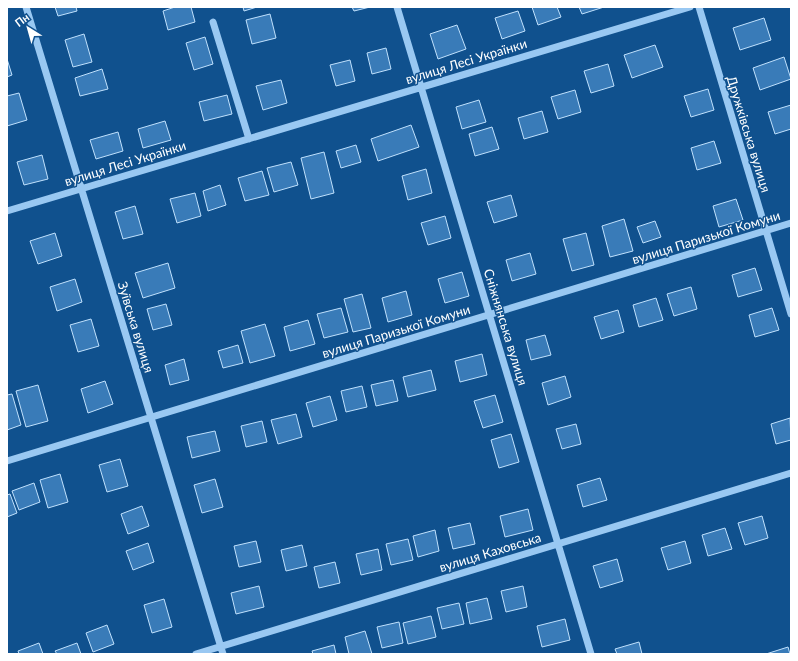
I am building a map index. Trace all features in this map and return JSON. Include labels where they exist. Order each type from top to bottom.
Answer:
[{"type":"street","name":"Зуївська вулиця","points":[[26,7],[223,654]]},
{"type":"street","name":"Сніжнянська вулиця","points":[[397,7],[591,654]]},
{"type":"street","name":"вулиця Лесі Українки","points":[[7,211],[690,7]]},
{"type":"street","name":"Дружківська вулиця","points":[[699,7],[791,314]]},
{"type":"street","points":[[213,22],[249,139]]},
{"type":"street","name":"вулиця Паризької Комуни","points":[[7,461],[791,224]]},
{"type":"street","name":"вулиця Каховська","points":[[196,654],[791,473]]},
{"type":"building","points":[[55,7],[76,7],[77,11],[58,16]]},
{"type":"building","points":[[175,7],[191,7],[195,22],[168,30],[163,11]]},
{"type":"building","points":[[243,7],[257,7],[244,11]]},
{"type":"building","points":[[352,7],[370,7],[354,11]]},
{"type":"building","points":[[532,7],[557,7],[561,17],[538,25]]},
{"type":"building","points":[[579,7],[604,7],[582,14]]},
{"type":"building","points":[[518,11],[525,31],[502,39],[495,18]]},
{"type":"building","points":[[270,14],[276,38],[252,44],[246,20]]},
{"type":"building","points":[[764,18],[771,40],[740,50],[733,28]]},
{"type":"building","points":[[457,25],[466,49],[438,59],[430,34]]},
{"type":"building","points":[[84,34],[92,62],[73,67],[65,40]]},
{"type":"building","points":[[205,37],[213,64],[194,70],[186,43]]},
{"type":"building","points":[[655,45],[663,67],[632,78],[624,55]]},
{"type":"building","points":[[386,48],[391,69],[372,74],[367,53]]},
{"type":"building","points":[[784,57],[791,79],[760,90],[753,68]]},
{"type":"building","points":[[7,59],[12,75],[7,77]]},
{"type":"building","points":[[350,60],[355,81],[336,86],[330,65]]},
{"type":"building","points":[[608,64],[614,86],[591,93],[584,71]]},
{"type":"building","points":[[102,69],[108,89],[80,96],[75,78]]},
{"type":"building","points":[[281,80],[287,103],[263,110],[256,86]]},
{"type":"building","points":[[708,89],[714,110],[691,117],[684,96]]},
{"type":"building","points":[[575,90],[581,112],[558,119],[551,97]]},
{"type":"building","points":[[19,93],[27,120],[7,126],[7,96]]},
{"type":"building","points":[[227,95],[232,114],[204,121],[199,102]]},
{"type":"building","points":[[479,100],[486,122],[462,129],[456,107]]},
{"type":"building","points":[[791,105],[791,129],[775,134],[768,112]]},
{"type":"building","points":[[542,111],[548,132],[524,139],[518,118]]},
{"type":"building","points":[[165,121],[171,140],[143,148],[138,129]]},
{"type":"building","points":[[411,125],[419,147],[378,161],[371,139]]},
{"type":"building","points":[[492,127],[499,149],[475,156],[469,134]]},
{"type":"building","points":[[118,132],[123,151],[96,159],[90,140]]},
{"type":"building","points":[[714,141],[721,163],[697,170],[691,148]]},
{"type":"building","points":[[356,145],[361,162],[341,168],[336,151]]},
{"type":"building","points":[[324,152],[334,193],[311,199],[301,158]]},
{"type":"building","points":[[42,155],[48,179],[24,185],[17,162]]},
{"type":"building","points":[[291,162],[298,185],[274,192],[267,168]]},
{"type":"building","points":[[426,169],[432,193],[408,200],[402,176]]},
{"type":"building","points":[[262,171],[269,195],[245,201],[238,178]]},
{"type":"building","points":[[220,185],[226,205],[208,211],[203,191]]},
{"type":"building","points":[[195,193],[201,216],[177,223],[170,199]]},
{"type":"building","points":[[511,195],[517,216],[494,223],[487,202]]},
{"type":"building","points":[[736,199],[743,220],[719,227],[713,206]]},
{"type":"building","points":[[135,206],[143,234],[123,239],[115,212]]},
{"type":"building","points":[[445,216],[451,238],[428,245],[421,223]]},
{"type":"building","points":[[624,219],[633,251],[610,257],[602,226]]},
{"type":"building","points":[[655,221],[661,237],[643,243],[637,227]]},
{"type":"building","points":[[55,233],[62,256],[38,264],[30,241]]},
{"type":"building","points":[[586,233],[594,265],[572,271],[563,239]]},
{"type":"building","points":[[530,253],[536,274],[512,281],[506,260]]},
{"type":"building","points":[[168,263],[175,288],[143,298],[135,273]]},
{"type":"building","points":[[755,268],[762,290],[738,297],[732,275]]},
{"type":"building","points":[[462,272],[469,296],[445,303],[438,279]]},
{"type":"building","points":[[75,279],[82,302],[57,311],[50,287]]},
{"type":"building","points":[[691,287],[697,309],[674,316],[667,294]]},
{"type":"building","points":[[406,291],[412,315],[388,322],[382,298]]},
{"type":"building","points":[[362,294],[371,328],[353,332],[344,299]]},
{"type":"building","points":[[656,298],[663,320],[639,327],[633,305]]},
{"type":"building","points":[[166,304],[172,325],[153,330],[147,309]]},
{"type":"building","points":[[341,308],[348,332],[324,338],[317,314]]},
{"type":"building","points":[[772,308],[779,330],[755,337],[749,315]]},
{"type":"building","points":[[618,310],[624,332],[601,339],[594,317]]},
{"type":"building","points":[[91,319],[99,346],[78,352],[70,325]]},
{"type":"building","points":[[308,320],[315,344],[290,351],[284,327]]},
{"type":"building","points":[[265,324],[275,356],[250,363],[241,331]]},
{"type":"building","points":[[545,335],[551,355],[531,360],[526,340]]},
{"type":"building","points":[[238,345],[243,363],[223,368],[218,351]]},
{"type":"building","points":[[482,354],[487,375],[460,382],[455,361]]},
{"type":"building","points":[[184,359],[189,380],[170,385],[165,365]]},
{"type":"building","points":[[431,370],[436,390],[408,397],[403,377]]},
{"type":"building","points":[[565,376],[571,397],[548,405],[542,383]]},
{"type":"building","points":[[393,380],[398,401],[376,406],[371,385]]},
{"type":"building","points":[[105,381],[113,404],[88,413],[81,389]]},
{"type":"building","points":[[38,385],[48,421],[26,427],[16,391]]},
{"type":"building","points":[[362,386],[367,407],[346,412],[341,391]]},
{"type":"building","points":[[12,394],[21,425],[7,430],[7,395]]},
{"type":"building","points":[[495,395],[503,422],[483,428],[474,401]]},
{"type":"building","points":[[330,396],[337,420],[313,427],[306,403]]},
{"type":"building","points":[[296,414],[302,437],[278,444],[271,420]]},
{"type":"building","points":[[790,418],[791,440],[776,444],[771,424]]},
{"type":"building","points":[[262,421],[267,442],[246,447],[241,426]]},
{"type":"building","points":[[576,424],[581,444],[562,449],[556,429]]},
{"type":"building","points":[[215,431],[220,451],[192,458],[187,437]]},
{"type":"building","points":[[511,434],[519,462],[499,468],[491,440]]},
{"type":"building","points":[[120,459],[128,486],[107,492],[99,465]]},
{"type":"building","points":[[60,474],[68,502],[48,508],[40,480]]},
{"type":"building","points":[[600,478],[607,500],[583,507],[577,485]]},
{"type":"building","points":[[215,479],[223,507],[202,513],[194,485]]},
{"type":"building","points":[[34,483],[40,502],[19,510],[12,491]]},
{"type":"building","points":[[10,494],[17,513],[7,517],[7,495]]},
{"type":"building","points":[[142,506],[149,526],[128,534],[121,514]]},
{"type":"building","points":[[528,509],[533,530],[505,537],[500,516]]},
{"type":"building","points":[[762,516],[768,538],[745,545],[738,523]]},
{"type":"building","points":[[470,523],[475,544],[453,549],[448,528]]},
{"type":"building","points":[[725,528],[732,549],[708,556],[702,535]]},
{"type":"building","points":[[435,530],[439,551],[418,557],[413,536]]},
{"type":"building","points":[[408,539],[413,560],[391,565],[386,544]]},
{"type":"building","points":[[256,541],[261,562],[239,567],[234,546]]},
{"type":"building","points":[[685,541],[691,563],[668,570],[661,548]]},
{"type":"building","points":[[148,543],[154,562],[133,570],[126,551]]},
{"type":"building","points":[[302,545],[307,566],[286,571],[281,550]]},
{"type":"building","points":[[378,549],[382,570],[361,575],[356,554]]},
{"type":"building","points":[[617,559],[623,581],[600,588],[593,566]]},
{"type":"building","points":[[335,562],[340,583],[319,588],[314,567]]},
{"type":"building","points":[[259,586],[264,607],[236,614],[231,593]]},
{"type":"building","points":[[523,586],[527,607],[506,612],[501,591]]},
{"type":"building","points":[[487,598],[492,619],[470,624],[466,603]]},
{"type":"building","points":[[164,599],[172,627],[152,633],[144,605]]},
{"type":"building","points":[[459,603],[464,624],[442,629],[437,608]]},
{"type":"building","points":[[431,616],[436,637],[408,644],[403,623]]},
{"type":"building","points":[[565,619],[570,640],[542,647],[537,626]]},
{"type":"building","points":[[399,622],[403,643],[382,648],[377,627]]},
{"type":"building","points":[[107,625],[114,644],[93,652],[86,633]]},
{"type":"building","points":[[365,631],[372,654],[349,654],[345,637]]},
{"type":"building","points":[[639,642],[642,654],[617,654],[615,649]]},
{"type":"building","points":[[39,643],[43,654],[19,654],[18,651]]},
{"type":"building","points":[[77,643],[81,654],[57,654],[55,651]]},
{"type":"building","points":[[334,645],[336,654],[313,654],[312,651]]},
{"type":"building","points":[[788,647],[790,654],[766,654]]}]
